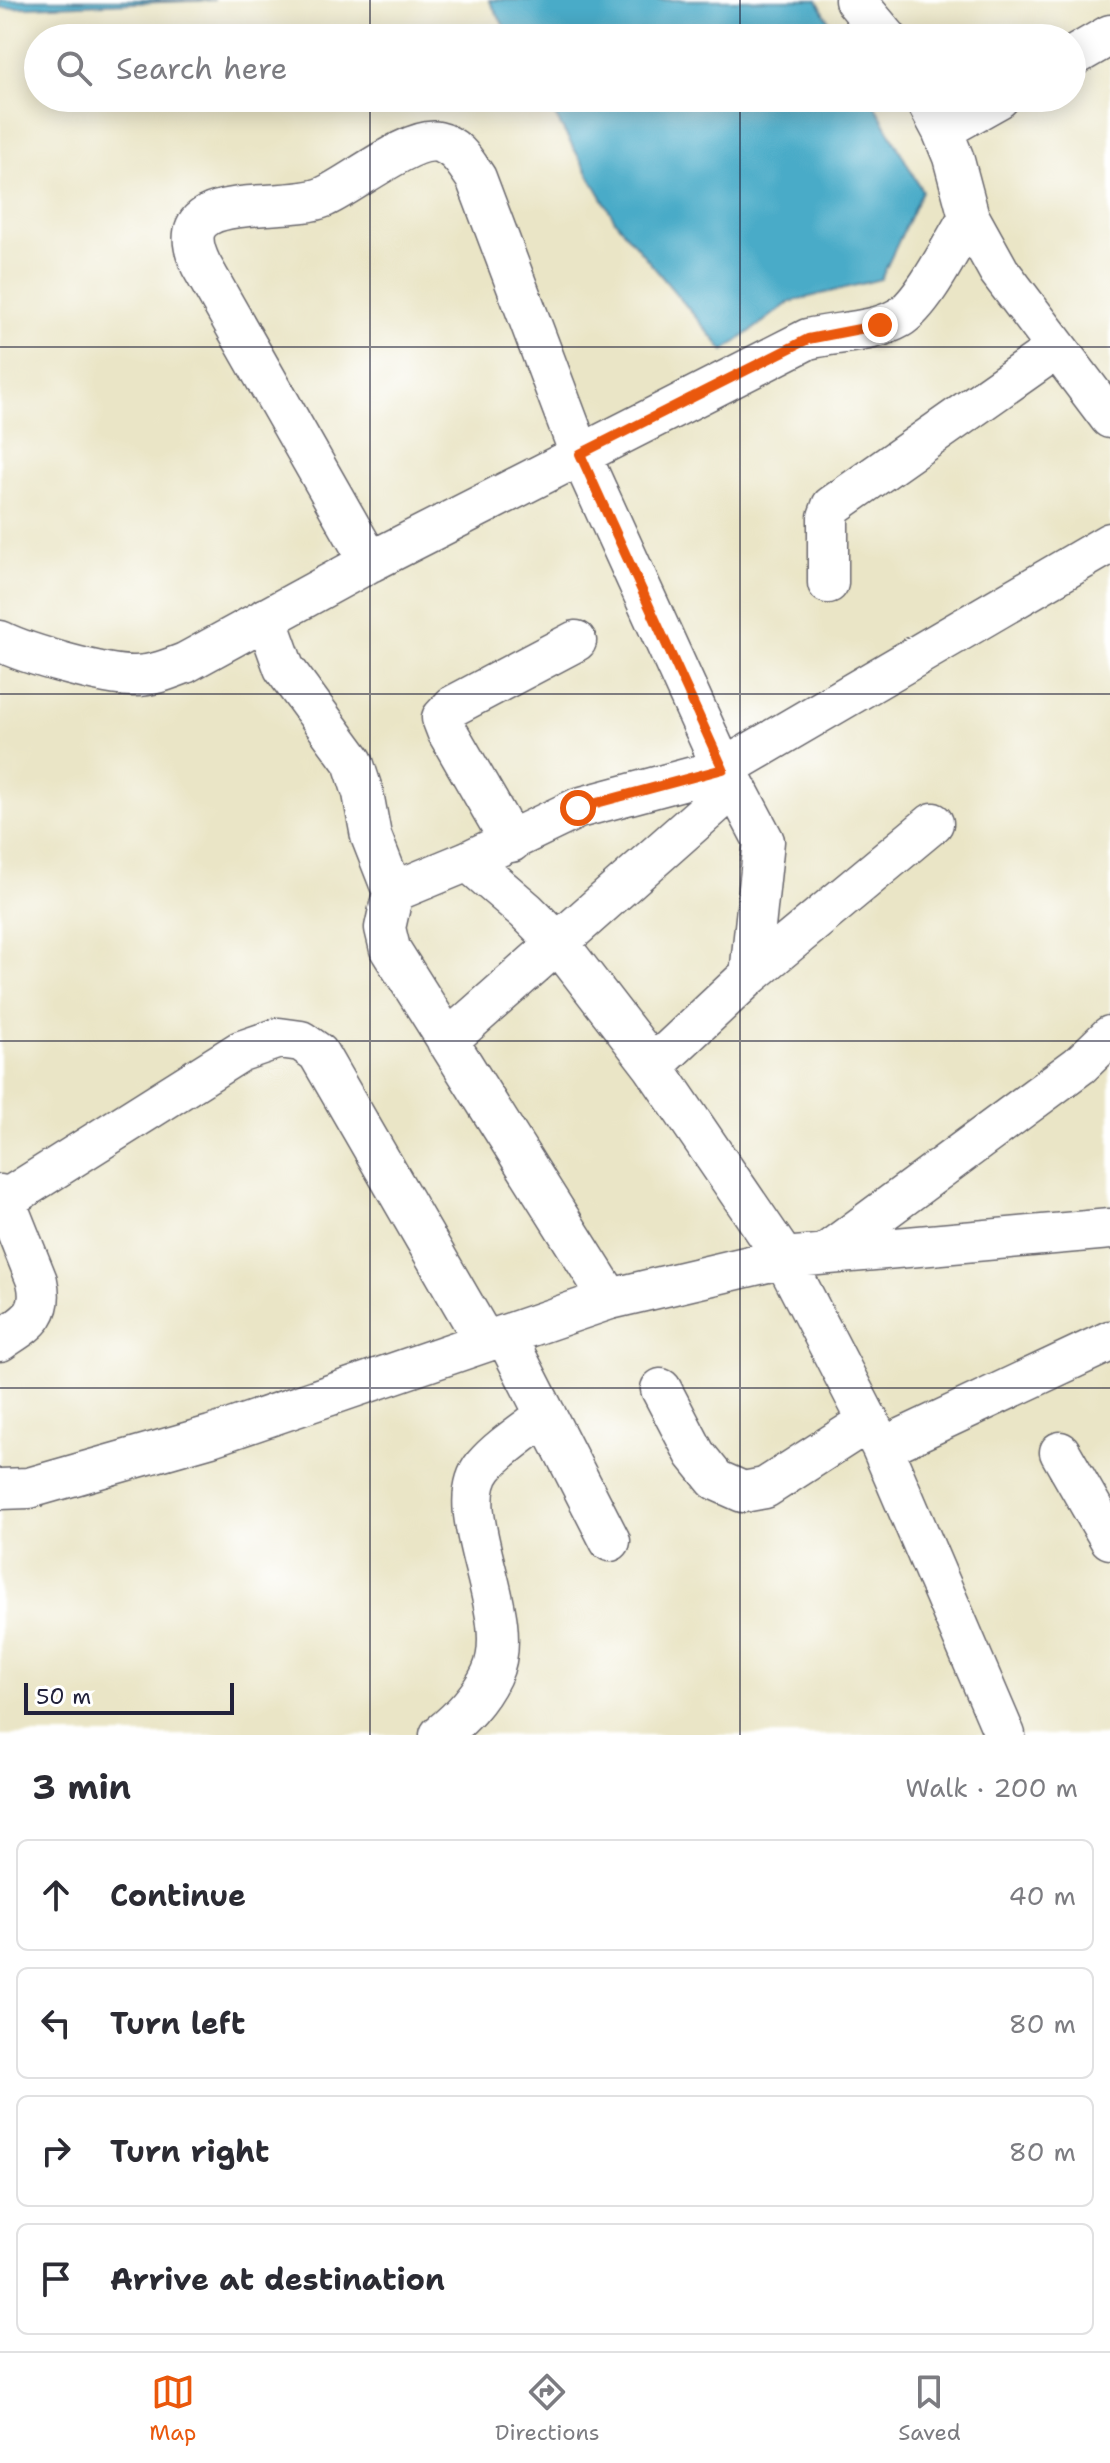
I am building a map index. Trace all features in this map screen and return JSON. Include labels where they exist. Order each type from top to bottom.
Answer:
[{"type":"street","points":[[855,0],[875,24]]},
{"type":"street","points":[[1086,49],[1110,35]]},
{"type":"street","points":[[933,114],[969,217],[999,271],[1110,418]]},
{"type":"street","points":[[370,562],[196,255],[192,246],[194,228],[205,216],[220,209],[281,206],[323,198],[413,146],[437,141],[459,153],[476,178],[580,454],[729,778],[764,841],[750,975]]},
{"type":"street","points":[[0,641],[21,650],[110,673],[135,676],[160,673],[185,663],[370,562],[808,339],[897,319],[913,307],[969,217]]},
{"type":"street","points":[[828,583],[828,517],[832,506],[1057,348]]},
{"type":"street","points":[[447,1041],[559,944],[729,778],[1110,543]]},
{"type":"street","points":[[266,618],[284,668],[353,762],[371,836],[393,892],[385,928],[390,949],[610,1299]]},
{"type":"street","points":[[511,842],[442,718],[453,706],[576,641]]},
{"type":"street","points":[[393,892],[511,842],[578,808],[729,778]]},
{"type":"street","points":[[653,1066],[750,975],[933,823]]},
{"type":"street","points":[[468,861],[559,944],[653,1066],[784,1258],[876,1434],[1005,1735]]},
{"type":"street","points":[[825,1254],[1080,1065],[1110,1036]]},
{"type":"street","points":[[0,1341],[28,1322],[39,1309],[40,1295],[2,1199],[241,1051],[279,1038],[301,1041],[318,1053],[546,1415],[610,1541]]},
{"type":"street","points":[[0,1489],[29,1488],[211,1436],[610,1299],[784,1258],[1110,1229]]},
{"type":"street","points":[[661,1389],[695,1454],[716,1480],[743,1492],[765,1488],[876,1434],[1110,1341]]},
{"type":"street","points":[[440,1735],[468,1712],[493,1673],[500,1629],[473,1511],[475,1486],[483,1467],[546,1415]]},
{"type":"street","points":[[1060,1452],[1110,1539]]},
{"type":"water","points":[[0,0],[215,0],[0,8]]},
{"type":"water","points":[[489,0],[817,0],[830,24],[503,24]]},
{"type":"water","points":[[553,112],[879,112],[922,191],[881,279],[790,302],[724,351],[616,222]]},
{"type":"route","points":[[578,808],[723,769],[580,454],[808,339],[880,325]]}]
